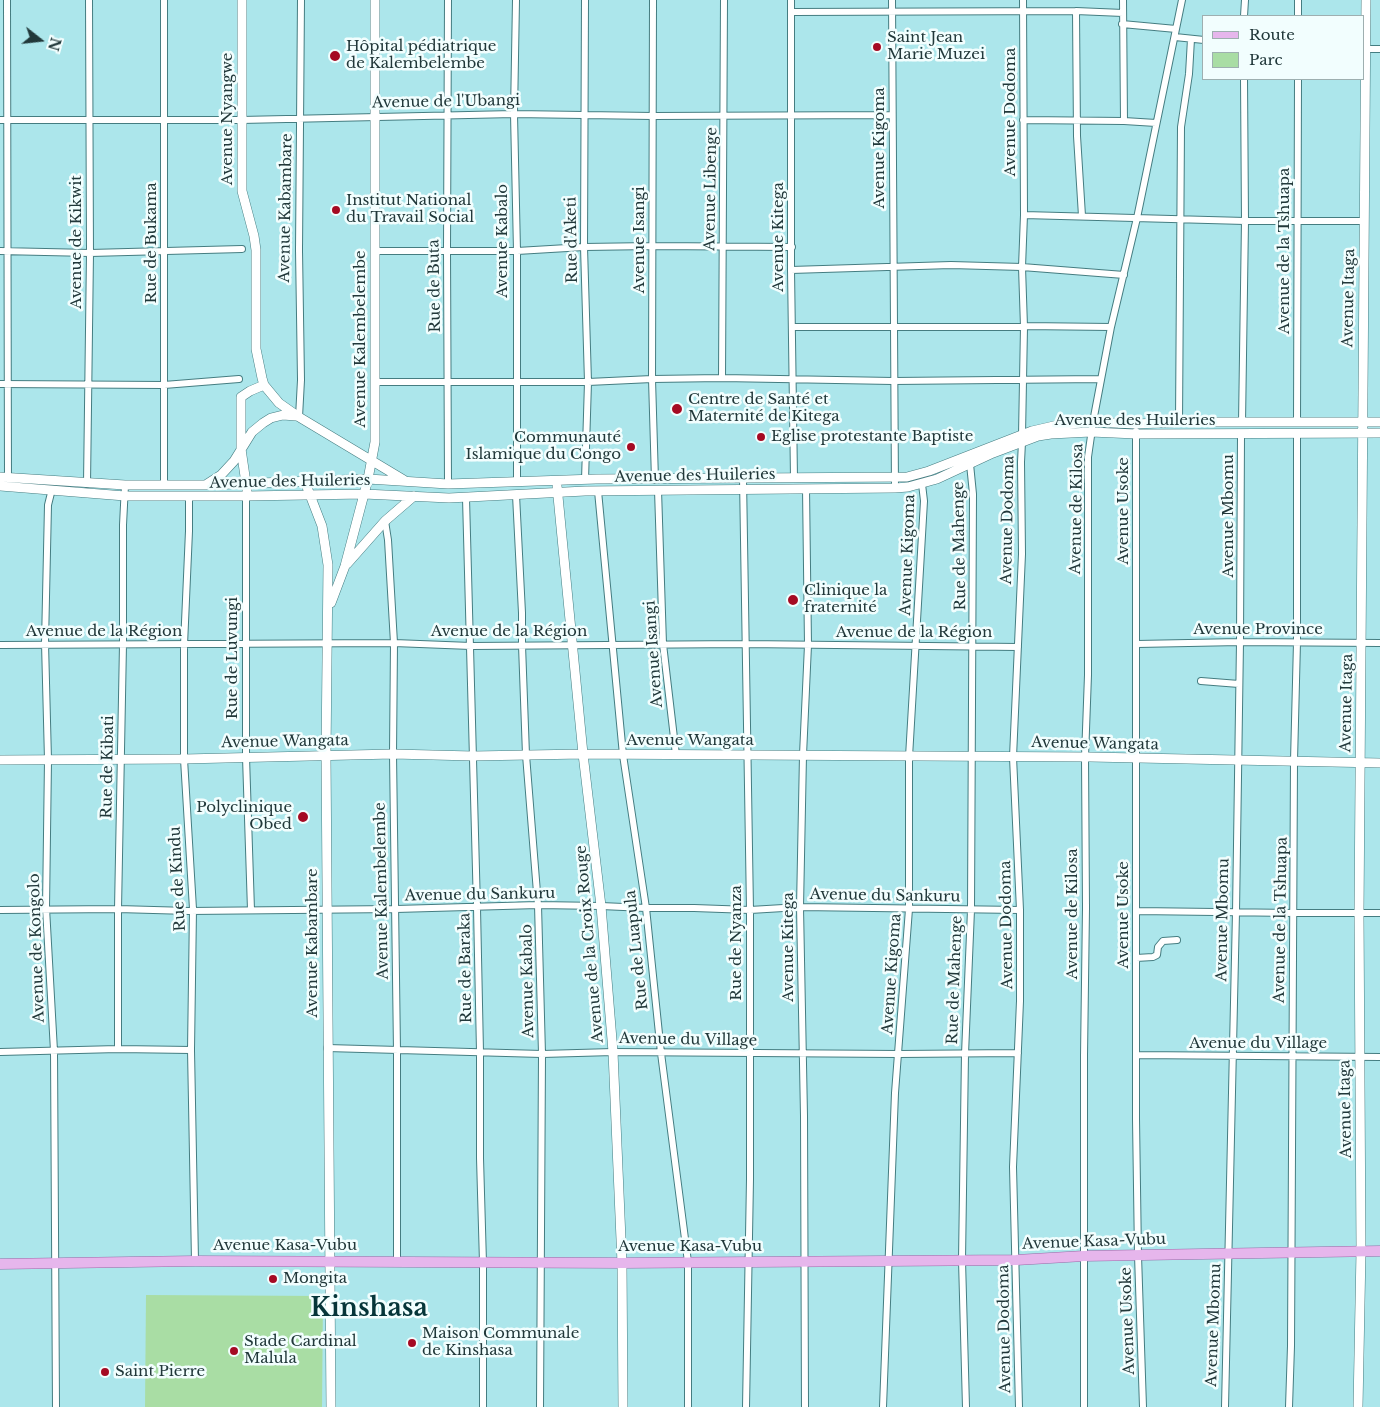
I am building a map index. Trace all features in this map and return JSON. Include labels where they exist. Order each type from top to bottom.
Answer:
[{"type":"main road","name":"Avenue Nyangwe","points":[[242,0],[242,191],[254,236],[256,350],[264,385],[279,402],[299,417],[406,481]]},
{"type":"main road","name":"Avenue Kalembelembe","points":[[328,611],[345,566],[368,479],[375,442],[375,0]]},
{"type":"main road","name":"Avenue Itaga","points":[[1365,43],[1366,0]]},
{"type":"main road","name":"Avenue Itaga","points":[[1358,1407],[1361,1251],[1359,913],[1365,80]]},
{"type":"main road","points":[[246,496],[247,484],[241,449],[241,397],[264,385]]},
{"type":"main road","points":[[206,485],[221,475],[234,461],[252,432],[271,418],[284,415],[299,417]]},
{"type":"main road","name":"Avenue des Huileries","points":[[0,486],[125,496],[189,497],[364,494],[466,498],[598,491],[894,488],[922,484],[993,453],[1022,438],[1032,430],[1058,425],[1093,422],[1136,424],[1179,422],[1380,422]]},
{"type":"main road","name":"Avenue des Huileries","points":[[4,477],[87,484],[126,485],[247,484],[368,479],[448,484],[584,480],[907,477],[1022,438],[1050,434],[1091,432],[1136,434],[1380,433]]},
{"type":"main road","name":"Avenue de la Croix Rouge","points":[[556,481],[601,906],[614,1052],[622,1263],[623,1407]]},
{"type":"main road","name":"Avenue Kabambare","points":[[305,482],[325,537],[328,565],[326,755],[327,1048],[332,1262],[332,1407]]},
{"type":"main road","points":[[345,566],[385,521],[414,496]]},
{"type":"main road","name":"Avenue Wangata","points":[[0,760],[184,759],[393,754],[473,756],[584,754],[1085,757],[1380,762]]},
{"type":"main road","name":"Avenue Kasa-Vubu","points":[[0,1264],[195,1261],[622,1263],[1016,1260],[1084,1256],[1380,1251]]},
{"type":"street","points":[[4,477],[8,384],[8,251],[4,120],[7,0]]},
{"type":"street","name":"Avenue de Kikwit","points":[[87,484],[90,253],[90,0]]},
{"type":"street","name":"Rue de Bukama","points":[[164,0],[164,485]]},
{"type":"street","name":"Avenue Kabambare","points":[[299,417],[301,0]]},
{"type":"street","name":"Rue de Buta","points":[[448,0],[448,484]]},
{"type":"street","name":"Avenue Kabalo","points":[[516,0],[514,114],[517,251],[517,482]]},
{"type":"street","name":"Rue d'Aketi","points":[[584,480],[588,382],[584,247],[585,0]]},
{"type":"street","name":"Avenue Isangi","points":[[653,0],[652,379],[655,480]]},
{"type":"street","name":"Avenue Libenge","points":[[722,378],[724,0]]},
{"type":"street","name":"Avenue Kitega","points":[[792,0],[792,247],[790,270],[794,478]]},
{"type":"street","name":"Avenue Kigoma","points":[[892,0],[894,488]]},
{"type":"street","name":"Avenue Dodoma","points":[[1019,1407],[1013,1166],[1020,1001],[1020,910],[1013,757],[1022,554],[1021,462],[1024,327],[1022,266],[1024,215],[1023,0]]},
{"type":"street","points":[[1123,0],[1124,121]]},
{"type":"street","name":"Avenue de Kilosa","points":[[1084,1407],[1085,757],[1088,675],[1088,457],[1111,327],[1137,218],[1182,0]]},
{"type":"street","points":[[1244,0],[1244,15]]},
{"type":"street","points":[[1298,0],[1298,15]]},
{"type":"street","points":[[792,12],[1076,11],[1123,13]]},
{"type":"street","points":[[1076,11],[1077,136],[1082,216]]},
{"type":"street","points":[[1122,24],[1176,29]]},
{"type":"street","points":[[1175,37],[1202,40]]},
{"type":"street","points":[[1179,422],[1181,127],[1189,74],[1191,39]]},
{"type":"street","points":[[1365,43],[1380,50]]},
{"type":"street","points":[[1242,422],[1245,221],[1244,80]]},
{"type":"street","name":"Avenue de la Tshuapa","points":[[1296,423],[1298,80]]},
{"type":"street","name":"Avenue de l'Ubangi","points":[[4,120],[242,120],[448,114],[653,116],[892,114]]},
{"type":"street","points":[[1023,120],[1156,123]]},
{"type":"street","points":[[1024,215],[1180,220],[1364,221]]},
{"type":"street","points":[[375,251],[517,251],[584,247],[652,246],[792,247]]},
{"type":"street","points":[[0,251],[90,253],[242,250]]},
{"type":"street","points":[[790,270],[951,265],[1022,266],[1124,275]]},
{"type":"street","points":[[792,327],[1111,327]]},
{"type":"street","points":[[375,382],[448,384],[722,378],[893,381],[1101,379]]},
{"type":"street","points":[[0,384],[164,385],[239,379]]},
{"type":"street","name":"Avenue Usoke","points":[[1136,424],[1136,1055],[1138,1255],[1143,1407]]},
{"type":"street","name":"Avenue de la Tshuapa","points":[[1289,1407],[1297,433]]},
{"type":"street","name":"Avenue Mbomu","points":[[1224,1407],[1225,1342],[1229,1285],[1234,1056],[1241,434]]},
{"type":"street","name":"Rue de Mahenge","points":[[966,1407],[962,1260],[965,1054],[971,910],[973,494],[970,464]]},
{"type":"street","name":"Rue de Nyanza","points":[[744,478],[746,755],[750,910],[749,1262],[746,1407]]},
{"type":"street","name":"Avenue Kigoma","points":[[884,1407],[895,1093],[909,910],[910,757],[924,501],[922,484]]},
{"type":"street","name":"Rue de Kibati","points":[[118,1049],[120,759],[126,485]]},
{"type":"street","name":"Avenue Kitega","points":[[806,488],[808,645],[803,755],[800,907],[806,1407]]},
{"type":"street","name":"Avenue de Kongolo","points":[[52,489],[48,504],[45,643],[48,760],[46,908],[54,1051],[56,1407]]},
{"type":"street","name":"Avenue Isangi","points":[[658,490],[663,644],[676,755]]},
{"type":"street","name":"Rue de Luapula","points":[[598,491],[623,755],[646,908],[661,1053],[688,1262],[688,1407]]},
{"type":"street","name":"Avenue Kabalo","points":[[516,495],[526,755],[538,905],[542,1054],[540,1407]]},
{"type":"street","name":"Rue de Luvungi","points":[[246,496],[246,757],[251,910]]},
{"type":"street","name":"Rue de Kindu","points":[[189,497],[184,645],[184,759],[193,911],[191,1050],[195,1261]]},
{"type":"street","name":"Rue de Baraka","points":[[466,498],[480,1052],[483,1407]]},
{"type":"street","name":"Avenue Kalembelembe","points":[[385,521],[388,540],[394,643],[393,754],[398,1051],[397,1261]]},
{"type":"street","name":"Avenue Province","points":[[1137,644],[1240,642],[1380,643]]},
{"type":"street","name":"Avenue de la Région","points":[[0,645],[45,643],[184,645],[394,643],[470,646],[745,644],[1018,646]]},
{"type":"street","points":[[1201,681],[1239,684]]},
{"type":"street","name":"Avenue du Sankuru","points":[[0,910],[46,908],[193,911],[327,910],[477,908],[538,905],[750,910],[800,907],[909,910],[1020,910]]},
{"type":"street","points":[[1137,911],[1380,913]]},
{"type":"street","points":[[1136,958],[1153,957],[1157,955],[1158,948],[1163,941],[1177,940]]},
{"type":"street","name":"Avenue du Village","points":[[327,1048],[542,1054],[614,1052],[750,1054],[1018,1053]]},
{"type":"street","points":[[0,1052],[118,1049],[191,1050]]},
{"type":"street","name":"Avenue du Village","points":[[1136,1055],[1380,1057]]},
{"type":"green space","name":"Stade Cardinal Malula","points":[[146,1295],[323,1296],[322,1407],[145,1407]]},
{"type":"place","name":"Saint Jean Marie Muzei","points":[[877,47]]},
{"type":"place","name":"Hôpital pédiatrique de Kalembelembe","points":[[335,56]]},
{"type":"place","name":"Institut National du Travail Social","points":[[336,210]]},
{"type":"place","name":"Centre de Santé et Maternité de Kitega","points":[[677,409]]},
{"type":"place","name":"Eglise protestante Baptiste","points":[[761,437]]},
{"type":"place","name":"Communauté Islamique du Congo","points":[[631,447]]},
{"type":"place","name":"Clinique la fraternité","points":[[793,600]]},
{"type":"place","name":"Polyclinique Obed","points":[[303,817]]},
{"type":"place","name":"Mongita","points":[[273,1279]]},
{"type":"place","name":"Maison Communale de Kinshasa","points":[[412,1343]]},
{"type":"place","name":"Stade Cardinal Malula","points":[[234,1351]]},
{"type":"place","name":"Saint Pierre","points":[[105,1372]]},
{"type":"district","name":"Kinshasa","points":[[369,1309]]}]
